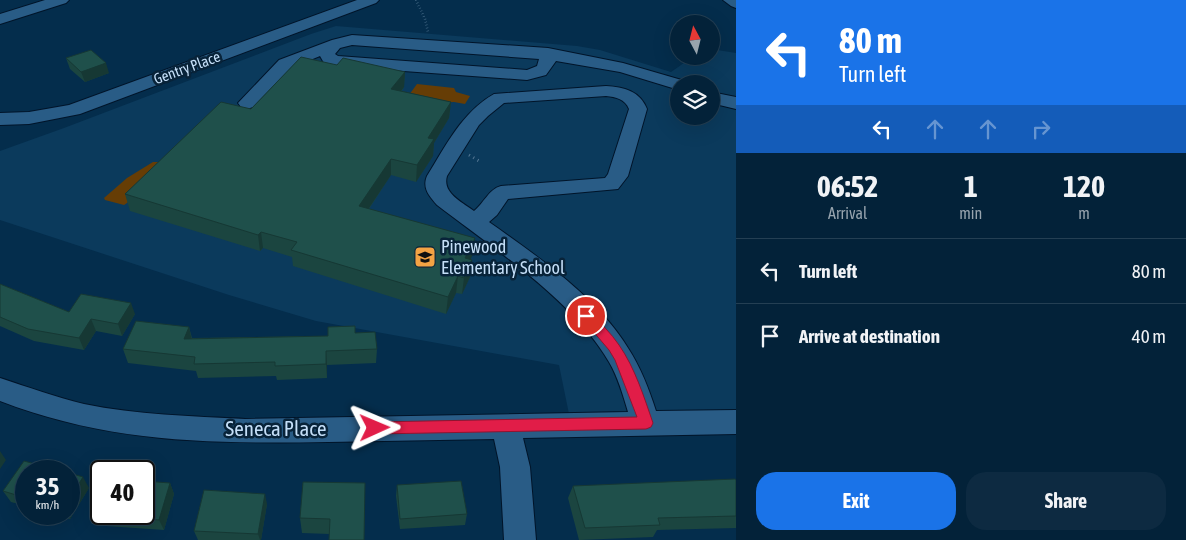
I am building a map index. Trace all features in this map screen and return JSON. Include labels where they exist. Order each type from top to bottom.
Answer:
[{"type":"street","points":[[0,19],[61,0]]},
{"type":"street","name":"Gentry Place","points":[[0,118],[29,118],[73,110],[371,0]]},
{"type":"street","points":[[731,0],[736,3]]},
{"type":"street","points":[[247,103],[282,68],[297,60],[317,58],[334,53],[352,40],[548,53],[611,64],[670,82]]},
{"type":"street","points":[[334,53],[527,75],[538,73],[544,69],[548,63],[548,53]]},
{"type":"street","points":[[474,223],[489,210],[501,193],[611,184],[618,176],[638,109],[636,103],[625,95],[606,91],[504,98],[492,102],[470,126],[435,180],[436,188],[441,196],[474,223],[557,287],[614,346],[628,373],[646,423]]},
{"type":"street","points":[[720,99],[736,103]]},
{"type":"street","name":"Seneca Place","points":[[0,389],[79,413],[113,421],[178,428],[245,431],[736,422]]},
{"type":"street","points":[[506,426],[515,467],[520,540]]},
{"type":"path","points":[[416,0],[425,18],[430,45]]},
{"type":"shaded area","name":"Pinewood Elementary School","points":[[336,26],[577,46],[600,50],[671,72],[681,65],[720,65],[720,50],[736,53],[736,410],[569,414],[559,365],[316,321],[229,295],[0,220],[0,151]]},
{"type":"shaded area","points":[[417,84],[454,88],[456,92],[470,96],[465,104],[454,102],[432,103],[409,95]]},
{"type":"shaded area","points":[[153,162],[163,162],[163,168],[127,203],[124,205],[105,200],[104,198],[127,178]]},
{"type":"building","points":[[91,50],[106,63],[81,72],[66,58]]},
{"type":"building","name":"Pinewood Elementary School","points":[[301,57],[337,65],[343,58],[405,72],[391,89],[451,102],[428,138],[434,139],[417,165],[391,159],[359,206],[475,238],[465,258],[472,260],[464,278],[458,276],[448,297],[291,250],[297,242],[261,232],[258,235],[125,194],[221,102],[251,109]]},
{"type":"building","points":[[0,284],[69,312],[81,294],[131,303],[118,324],[91,319],[79,338],[28,329],[0,317]]},
{"type":"building","points":[[136,321],[189,327],[184,339],[328,336],[328,327],[355,326],[355,333],[375,332],[377,349],[326,351],[326,364],[275,366],[275,362],[194,364],[195,357],[123,349]]},
{"type":"building","points":[[15,474],[15,495],[3,491]]},
{"type":"building","points":[[735,479],[736,516],[658,518],[660,525],[585,528],[573,486]]},
{"type":"building","points":[[461,481],[467,514],[400,519],[397,485]]},
{"type":"building","points":[[155,482],[170,483],[159,520],[155,520]]},
{"type":"building","points":[[303,482],[365,483],[364,540],[329,540],[330,519],[300,518]]},
{"type":"building","points":[[204,490],[265,494],[258,534],[194,531]]},
{"type":"place","name":"Pinewood Elementary School","points":[[425,257]]},
{"type":"route","points":[[375,428],[646,423],[636,392],[614,346],[586,316]]}]
